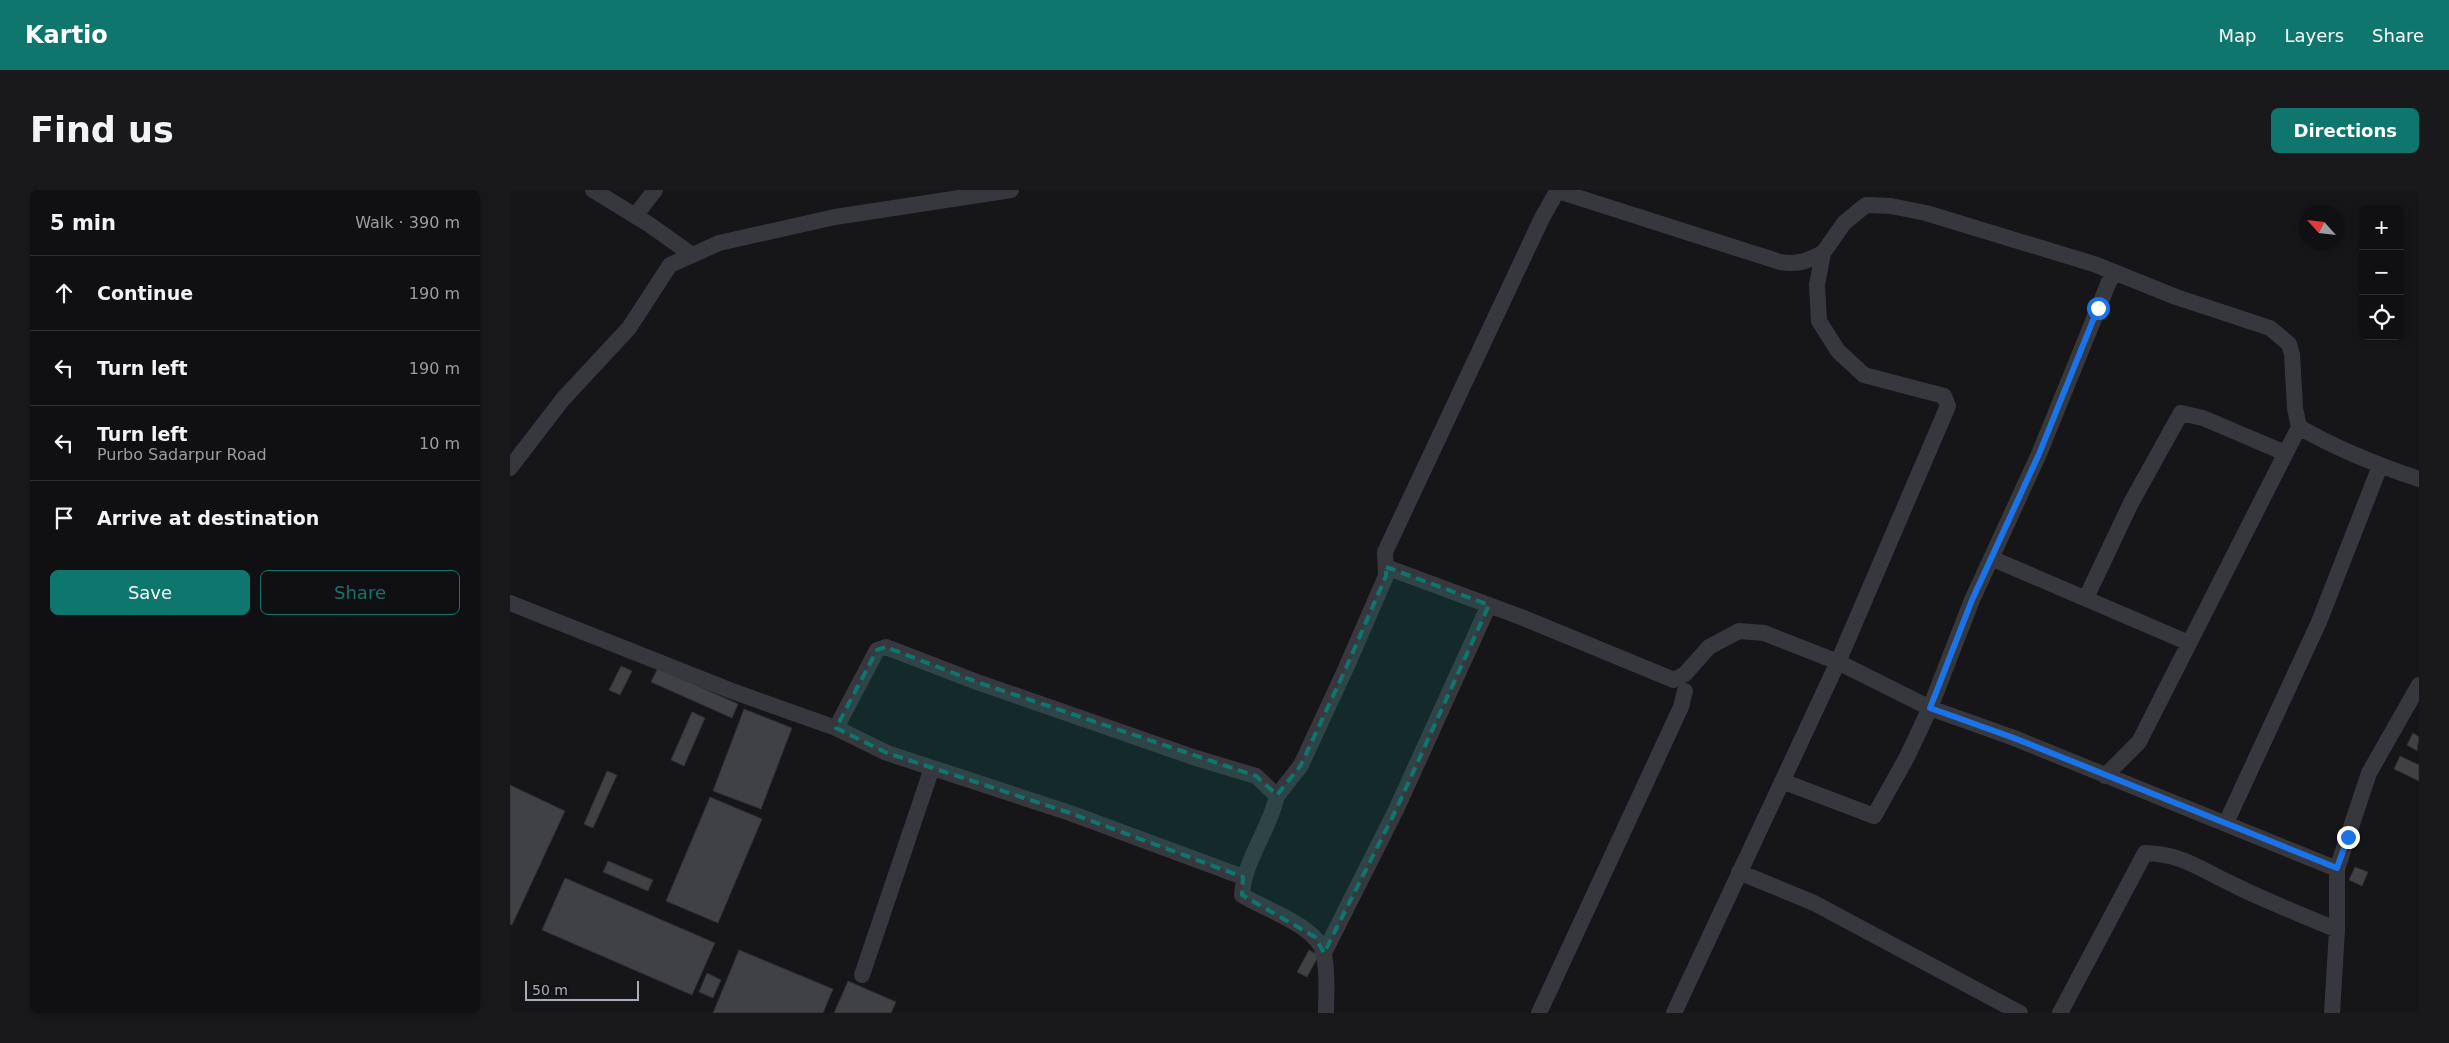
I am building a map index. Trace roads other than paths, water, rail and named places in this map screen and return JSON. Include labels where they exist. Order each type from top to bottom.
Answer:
[{"type":"street","points":[[593,190],[692,255]]},
{"type":"street","points":[[635,216],[655,190]]},
{"type":"street","points":[[510,468],[563,399],[629,328],[670,265],[720,243],[835,217],[1011,190]]},
{"type":"street","points":[[1330,1010],[1324,953],[1315,937],[1283,916],[1256,904],[1242,895],[1243,877],[1263,838],[1277,796],[1300,765],[1309,748],[1386,576],[1385,552],[1556,193],[1561,192],[1643,217],[1780,262],[1795,264],[1806,262],[1823,253]]},
{"type":"street","points":[[1674,1013],[1738,872],[1838,662],[1948,406],[1944,396],[1864,374],[1838,351],[1819,321],[1817,285],[1823,253],[1844,223],[1866,205],[1891,206],[1926,213],[2114,272],[2176,297],[2270,328],[2289,344],[2292,354],[2293,392],[2299,427],[2139,742],[2105,776]]},
{"type":"street","points":[[1782,781],[1874,816],[1907,757],[1930,708],[1972,600],[2039,454],[2114,272]]},
{"type":"street","points":[[2086,598],[2131,503],[2181,413],[2203,418],[2285,454]]},
{"type":"street","points":[[2299,427],[2328,444],[2380,466],[2419,479]]},
{"type":"street","points":[[2226,823],[2319,622],[2380,466]]},
{"type":"street","points":[[1991,558],[2189,642]]},
{"type":"street","points":[[1386,567],[1489,605],[1674,680],[1685,674],[1710,647],[1739,631],[1764,633],[1838,662],[1930,708],[2014,738],[2337,868]]},
{"type":"street","points":[[510,603],[732,691],[836,728],[887,753],[1070,813],[1243,877]]},
{"type":"street","points":[[1324,953],[1396,810],[1489,605]]},
{"type":"street","points":[[836,728],[877,650],[886,647],[976,682],[1196,758],[1256,776],[1277,796]]},
{"type":"street","points":[[2332,1013],[2337,930],[2337,868],[2369,773],[2419,685]]},
{"type":"street","points":[[1539,1013],[1677,716],[1685,692]]},
{"type":"street","points":[[862,975],[932,768]]},
{"type":"street","points":[[2060,1013],[2144,853],[2163,854],[2193,863],[2233,885],[2337,930]]},
{"type":"street","points":[[1738,872],[1814,904],[2020,1013]]}]
